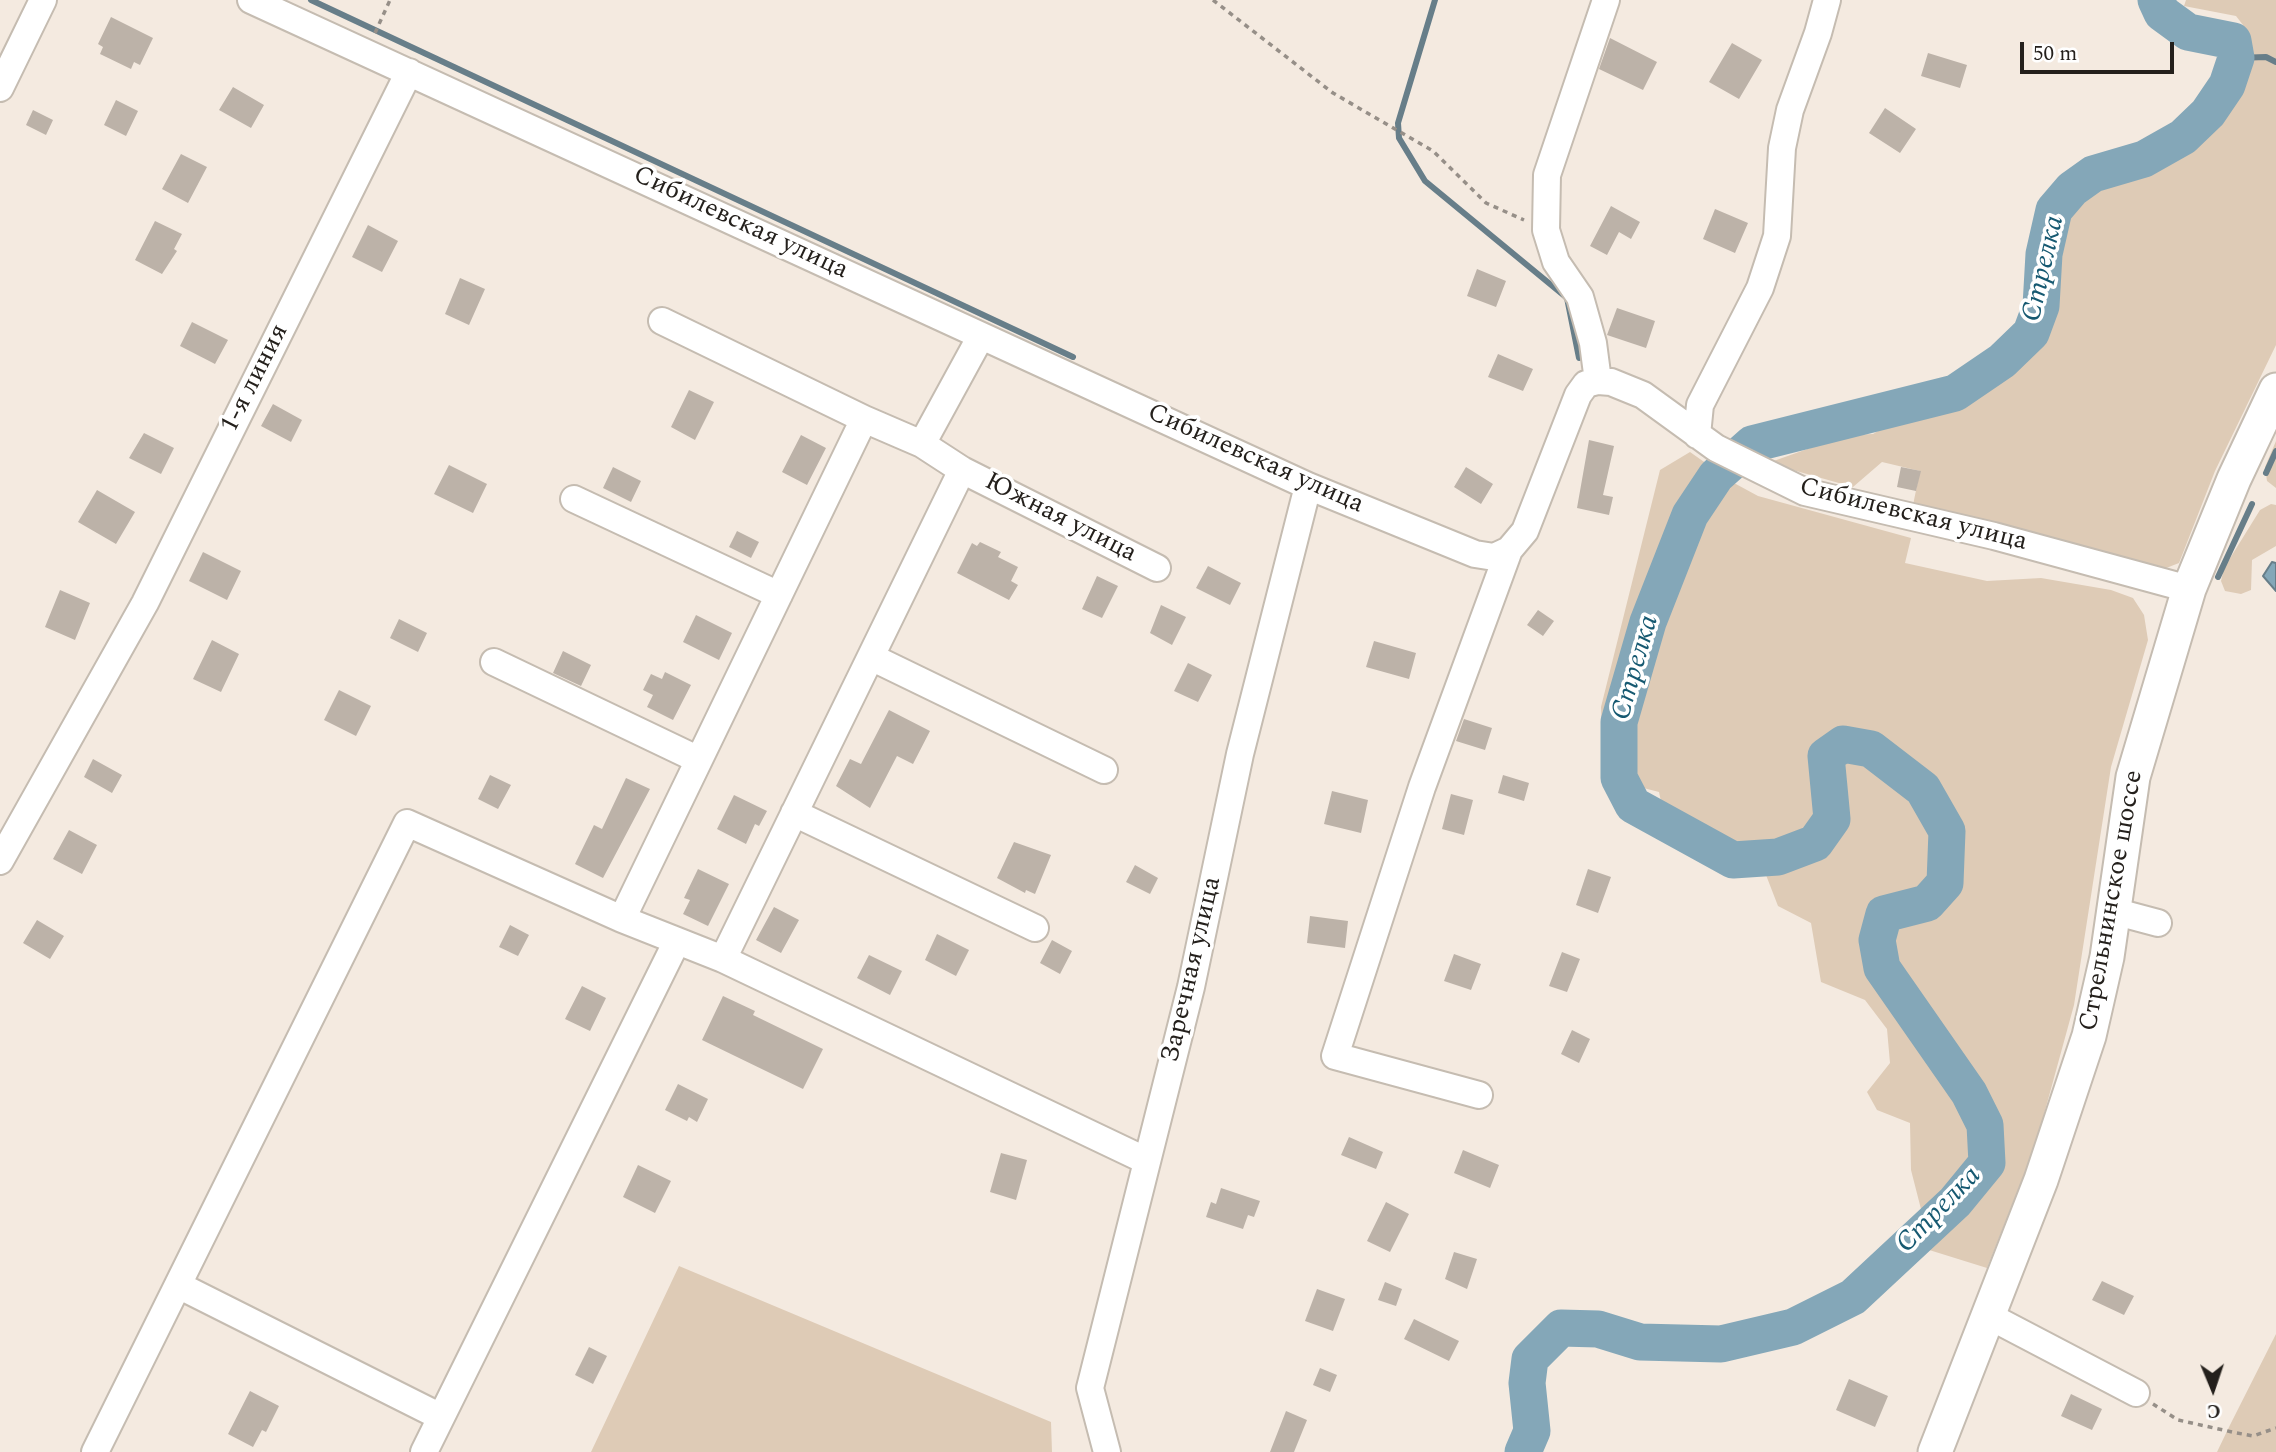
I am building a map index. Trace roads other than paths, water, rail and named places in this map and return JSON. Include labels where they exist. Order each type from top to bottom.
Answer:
[{"type":"main road","name":"Стрельнинское шоссе","points":[[1935,1452],[2068,1107],[2089,1036],[2107,957],[2133,777],[2189,589],[2234,479],[2276,390]]},
{"type":"street","points":[[0,88],[43,0]]},
{"type":"street","name":"Сибилевская улица","points":[[251,0],[1308,486],[1475,554],[1494,557],[1509,550]]},
{"type":"street","points":[[1479,1095],[1335,1056],[1422,787],[1509,550],[1525,531],[1578,395],[1586,384],[1598,381],[1593,343],[1580,297],[1556,262],[1546,230],[1547,175],[1606,0]]},
{"type":"street","points":[[1707,441],[1700,405],[1760,288],[1777,236],[1782,148],[1787,122],[1827,0]]},
{"type":"street","name":"1-я линия","points":[[0,861],[145,603],[409,72]]},
{"type":"street","name":"Южная улица","points":[[662,321],[864,419],[922,443],[962,470],[1157,568]]},
{"type":"street","points":[[922,443],[981,335]]},
{"type":"street","name":"Сибилевская улица","points":[[1598,381],[1611,382],[1643,396],[1707,441],[1752,467],[1805,492],[1994,536],[2189,589]]},
{"type":"street","points":[[622,919],[864,419]]},
{"type":"street","points":[[723,959],[962,470]]},
{"type":"street","name":"Заречная улица","points":[[1107,1452],[1090,1388],[1191,988],[1240,754],[1308,486]]},
{"type":"street","points":[[574,499],[779,595]]},
{"type":"street","points":[[871,657],[1104,770]]},
{"type":"street","points":[[494,662],[699,760]]},
{"type":"street","points":[[794,813],[1035,928]]},
{"type":"street","points":[[96,1452],[407,822],[622,919],[723,959],[1147,1161]]},
{"type":"street","points":[[2113,911],[2158,923]]},
{"type":"street","points":[[424,1452],[677,941]]},
{"type":"street","points":[[180,1286],[441,1417]]},
{"type":"street","points":[[1989,1316],[2136,1393]]},
{"type":"water","points":[[2272,562],[2276,563],[2276,591],[2263,576]]},
{"type":"waterway","points":[[311,0],[1073,357]]},
{"type":"waterway","points":[[1435,0],[1398,123],[1399,138],[1425,181],[1567,298],[1579,358]]},
{"type":"waterway","name":"Стрелка","points":[[1523,1452],[1532,1431],[1527,1383],[1530,1359],[1561,1328],[1598,1329],[1640,1342],[1721,1344],[1793,1327],[1853,1297],[1955,1202],[1987,1163],[1985,1125],[1969,1093],[1882,968],[1877,940],[1884,914],[1927,903],[1945,883],[1947,831],[1923,789],[1871,749],[1843,744],[1826,756],[1832,819],[1815,843],[1778,857],[1733,860],[1633,805],[1619,778],[1619,722],[1648,622],[1690,515],[1716,476],[1752,444],[1955,393],[2002,361],[2031,333],[2041,306],[2044,254],[2054,210],[2072,189],[2093,174],[2144,159],[2183,137],[2208,113],[2227,85],[2236,58],[2233,41],[2188,32],[2162,13],[2156,0]]},
{"type":"waterway","points":[[2236,58],[2266,57],[2276,62]]},
{"type":"waterway","points":[[2266,473],[2276,451]]},
{"type":"waterway","points":[[2218,577],[2252,504]]}]
